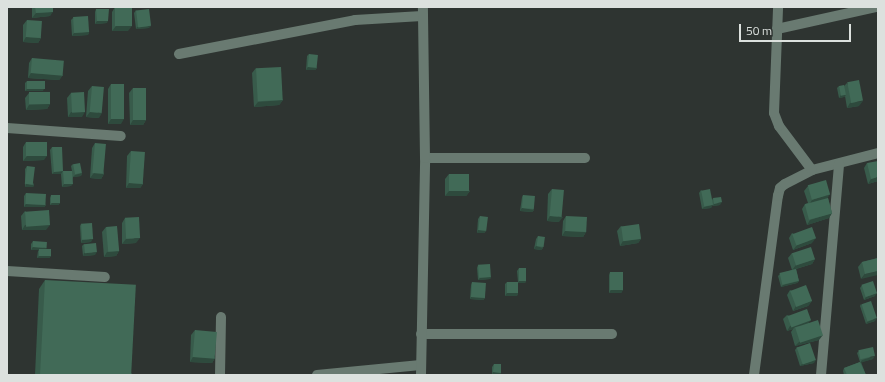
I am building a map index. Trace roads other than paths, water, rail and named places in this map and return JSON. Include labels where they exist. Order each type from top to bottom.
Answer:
[{"type":"street","points":[[778,7],[774,113],[779,126],[812,170]]},
{"type":"street","points":[[777,29],[876,7]]},
{"type":"street","points":[[178,54],[355,20],[423,12],[425,158],[421,370],[317,375]]},
{"type":"street","points":[[7,128],[121,136]]},
{"type":"street","points":[[754,375],[780,188],[812,170],[878,153]]},
{"type":"street","points":[[425,158],[585,158]]},
{"type":"street","points":[[821,375],[839,164]]},
{"type":"street","points":[[7,271],[105,276]]},
{"type":"street","points":[[220,375],[221,317]]},
{"type":"street","points":[[421,334],[612,334]]}]
